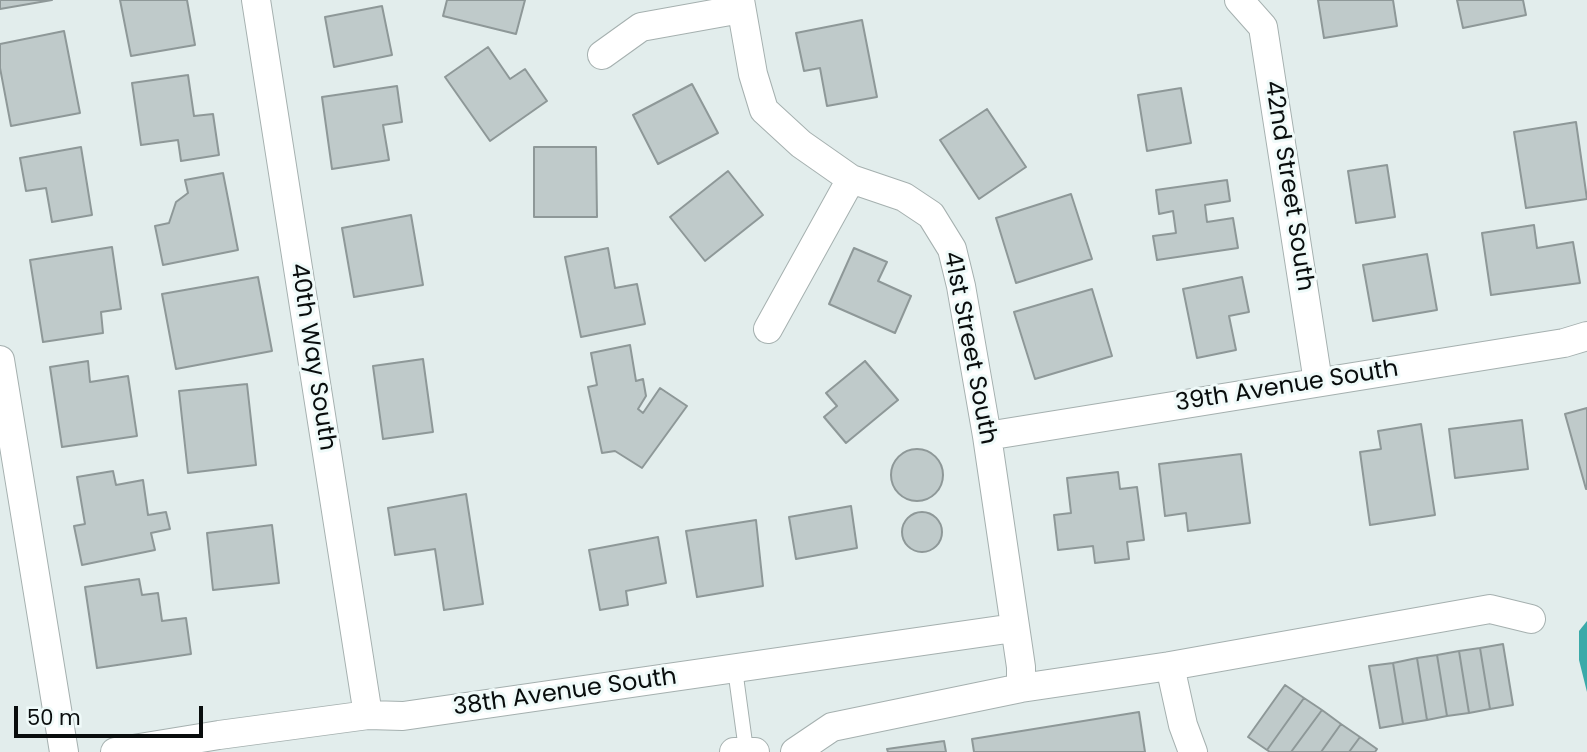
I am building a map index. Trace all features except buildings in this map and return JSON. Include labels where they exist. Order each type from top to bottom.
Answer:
[{"type":"street","name":"40th Way South","points":[[256,0],[368,715]]},
{"type":"street","name":"42nd Street South","points":[[1239,0],[1263,27],[1318,382]]},
{"type":"street","points":[[602,55],[641,27],[740,5]]},
{"type":"street","name":"41st Street South","points":[[740,5],[753,74],[764,110],[801,144],[850,179],[904,197],[931,215],[952,249],[987,436],[1021,667],[1020,688]]},
{"type":"street","points":[[768,329],[850,179]]},
{"type":"street","name":"39th Avenue South","points":[[987,436],[1564,343],[1587,336]]},
{"type":"street","points":[[0,360],[64,752]]},
{"type":"street","points":[[794,752],[832,727],[1020,688],[1170,666],[1490,609],[1531,619]]},
{"type":"street","name":"38th Avenue South","points":[[115,752],[221,743],[368,715],[403,716],[1014,628]]},
{"type":"street","points":[[1170,666],[1192,752]]},
{"type":"lane","points":[[735,669],[745,751]]},
{"type":"water","points":[[1587,621],[1587,692],[1579,660],[1579,631]]}]
